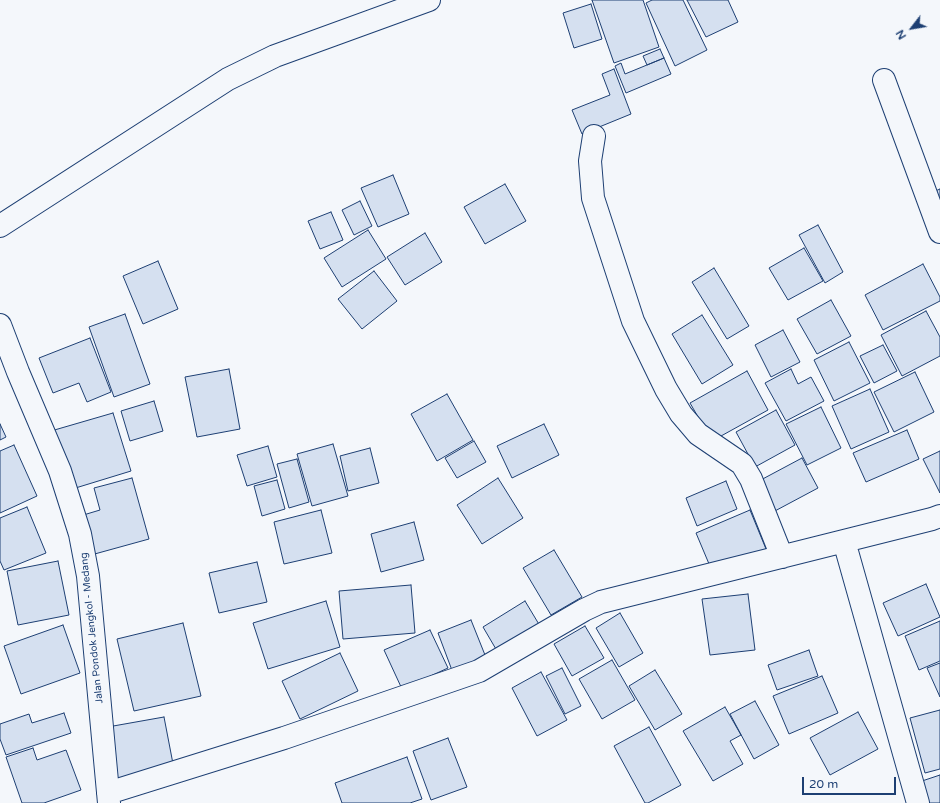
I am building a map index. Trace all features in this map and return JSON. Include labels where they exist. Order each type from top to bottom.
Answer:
[{"type":"street","points":[[0,226],[228,79],[275,56],[429,0]]},
{"type":"street","points":[[884,80],[940,232]]},
{"type":"street","points":[[594,136],[590,161],[593,198],[633,321],[666,389],[681,414],[698,434],[742,464],[751,478],[782,557]]},
{"type":"street","name":"Jalan Pondok Jengkol - Medang","points":[[0,325],[9,375],[60,471],[80,534],[88,576],[109,798]]},
{"type":"street","points":[[109,798],[479,671],[584,610],[601,602],[932,520],[940,516]]},
{"type":"street","points":[[844,541],[918,803]]},
{"type":"building","points":[[592,0],[643,0],[659,47],[614,63]]},
{"type":"building","points":[[652,0],[683,0],[707,50],[675,66],[646,3]]},
{"type":"building","points":[[687,0],[728,0],[738,22],[706,37]]},
{"type":"building","points":[[591,4],[602,39],[574,48],[563,13]]},
{"type":"building","points":[[660,49],[664,58],[647,65],[643,56]]},
{"type":"building","points":[[664,58],[671,74],[626,93],[615,66],[621,63],[625,74]]},
{"type":"building","points":[[614,69],[631,114],[582,134],[572,110],[610,95],[602,74]]},
{"type":"building","points":[[393,175],[409,214],[378,227],[361,188]]},
{"type":"building","points":[[505,184],[526,221],[485,244],[464,207]]},
{"type":"building","points":[[940,189],[940,205],[933,192]]},
{"type":"building","points":[[360,201],[372,226],[354,235],[342,210]]},
{"type":"building","points":[[331,212],[343,240],[320,249],[308,221]]},
{"type":"building","points":[[818,225],[843,272],[825,283],[799,235]]},
{"type":"building","points":[[368,230],[386,259],[342,287],[324,258]]},
{"type":"building","points":[[425,233],[442,262],[405,285],[387,257]]},
{"type":"building","points":[[804,248],[823,281],[788,300],[769,268]]},
{"type":"building","points":[[158,261],[178,309],[143,324],[123,276]]},
{"type":"building","points":[[923,264],[940,297],[940,301],[883,330],[865,295]]},
{"type":"building","points":[[714,268],[749,326],[727,339],[692,282]]},
{"type":"building","points":[[374,271],[397,301],[362,329],[338,299]]},
{"type":"building","points":[[831,300],[851,336],[817,354],[797,319]]},
{"type":"building","points":[[926,311],[940,337],[940,356],[902,376],[881,335]]},
{"type":"building","points":[[125,314],[150,384],[114,397],[89,327]]},
{"type":"building","points":[[702,315],[733,365],[702,384],[672,334]]},
{"type":"building","points":[[783,330],[800,362],[771,377],[755,345]]},
{"type":"building","points":[[90,338],[111,392],[87,402],[79,383],[53,393],[39,358]]},
{"type":"building","points":[[849,342],[870,383],[834,401],[814,360]]},
{"type":"building","points":[[883,345],[897,371],[874,383],[860,356]]},
{"type":"building","points":[[229,369],[240,429],[197,437],[185,377]]},
{"type":"building","points":[[791,369],[798,384],[811,377],[824,401],[786,421],[765,383]]},
{"type":"building","points":[[747,371],[768,410],[712,441],[690,403]]},
{"type":"building","points":[[915,372],[934,412],[894,432],[874,392]]},
{"type":"building","points":[[870,389],[889,432],[851,449],[832,406]]},
{"type":"building","points":[[447,394],[473,440],[437,461],[411,414]]},
{"type":"building","points":[[154,401],[163,431],[130,441],[121,411]]},
{"type":"building","points":[[821,407],[841,448],[807,465],[786,424]]},
{"type":"building","points":[[776,410],[795,445],[755,467],[736,432]]},
{"type":"building","points":[[113,413],[131,471],[69,490],[51,431]]},
{"type":"building","points":[[0,424],[6,437],[0,440]]},
{"type":"building","points":[[544,424],[559,455],[512,478],[497,446]]},
{"type":"building","points":[[907,430],[919,459],[866,482],[853,453]]},
{"type":"building","points":[[474,441],[486,462],[457,478],[445,458]]},
{"type":"building","points":[[333,444],[348,496],[312,506],[297,454]]},
{"type":"building","points":[[14,445],[37,496],[0,513],[0,451]]},
{"type":"building","points":[[268,446],[277,477],[247,486],[237,455]]},
{"type":"building","points":[[370,448],[379,483],[348,491],[340,456]]},
{"type":"building","points":[[940,451],[940,493],[923,459]]},
{"type":"building","points":[[802,458],[818,488],[773,512],[757,482]]},
{"type":"building","points":[[297,459],[309,502],[289,508],[277,464]]},
{"type":"building","points":[[132,478],[149,539],[91,555],[80,516],[100,510],[94,488]]},
{"type":"building","points":[[498,478],[523,518],[482,544],[457,505]]},
{"type":"building","points":[[277,480],[285,509],[262,516],[254,486]]},
{"type":"building","points":[[726,481],[737,509],[697,526],[686,498]]},
{"type":"building","points":[[27,507],[46,553],[4,570],[0,561],[0,518]]},
{"type":"building","points":[[321,510],[332,553],[284,564],[274,522]]},
{"type":"building","points":[[750,510],[766,549],[712,571],[696,533]]},
{"type":"building","points":[[414,522],[424,560],[381,572],[371,534]]},
{"type":"building","points":[[554,550],[582,597],[551,615],[523,568]]},
{"type":"building","points":[[58,561],[69,615],[18,625],[7,571]]},
{"type":"building","points":[[257,562],[267,602],[219,613],[209,573]]},
{"type":"building","points":[[926,584],[940,617],[898,636],[883,603]]},
{"type":"building","points":[[411,585],[415,633],[343,639],[339,591]]},
{"type":"building","points":[[748,594],[755,650],[710,655],[702,599]]},
{"type":"building","points":[[326,601],[340,647],[268,669],[253,623]]},
{"type":"building","points":[[525,601],[543,631],[500,656],[483,627]]},
{"type":"building","points":[[620,613],[643,653],[619,667],[596,628]]},
{"type":"building","points":[[471,620],[487,660],[453,673],[438,633]]},
{"type":"building","points":[[940,621],[940,661],[919,670],[905,636]]},
{"type":"building","points":[[183,623],[201,696],[134,711],[117,639]]},
{"type":"building","points":[[63,625],[80,673],[21,694],[4,646]]},
{"type":"building","points":[[585,626],[604,658],[572,676],[554,644]]},
{"type":"building","points":[[430,630],[448,668],[402,689],[384,650]]},
{"type":"building","points":[[809,650],[818,676],[777,690],[768,665]]},
{"type":"building","points":[[340,653],[358,691],[300,719],[282,681]]},
{"type":"building","points":[[612,660],[635,700],[602,719],[579,679]]},
{"type":"building","points":[[940,663],[940,697],[927,668]]},
{"type":"building","points":[[562,668],[581,706],[565,714],[546,676]]},
{"type":"building","points":[[655,670],[682,714],[655,730],[629,686]]},
{"type":"building","points":[[541,672],[567,720],[537,736],[512,688]]},
{"type":"building","points":[[822,676],[838,713],[789,734],[773,696]]},
{"type":"building","points":[[755,701],[779,745],[754,759],[730,714]]},
{"type":"building","points":[[725,707],[741,735],[730,741],[743,764],[713,781],[683,731]]},
{"type":"building","points":[[940,710],[940,769],[925,773],[910,718]]},
{"type":"building","points":[[858,712],[878,749],[830,775],[810,738]]},
{"type":"building","points":[[64,713],[71,733],[6,755],[0,739],[0,724],[29,714],[32,723]]},
{"type":"building","points":[[164,717],[174,769],[113,780],[102,728]]},
{"type":"building","points":[[649,727],[681,785],[648,803],[645,803],[614,746]]},
{"type":"building","points":[[448,738],[467,787],[431,800],[413,751]]},
{"type":"building","points":[[33,748],[37,760],[66,750],[81,790],[44,803],[22,803],[6,757]]},
{"type":"building","points":[[407,757],[422,799],[410,803],[342,803],[335,783]]},
{"type":"building","points":[[940,775],[940,803],[929,803],[922,781]]}]
